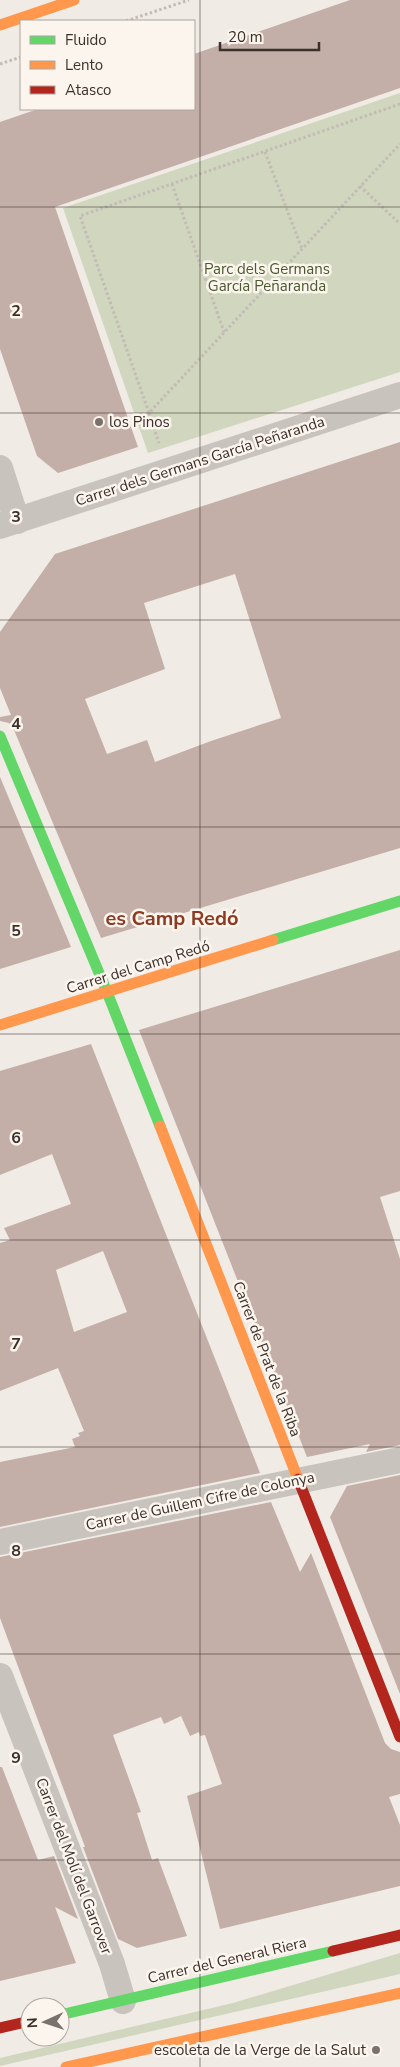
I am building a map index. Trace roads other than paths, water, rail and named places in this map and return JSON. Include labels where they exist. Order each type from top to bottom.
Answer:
[{"type":"street","points":[[0,25],[74,0]]},
{"type":"street","name":"Carrer dels Germans García Peñaranda","points":[[8,524],[400,395]]},
{"type":"street","points":[[0,468],[8,524],[0,546]]},
{"type":"street","name":"Carrer de Prat de la Riba","points":[[0,736],[107,992],[400,1737]]},
{"type":"street","name":"Carrer del Camp Redó","points":[[0,1025],[400,901]]},
{"type":"street","name":"Carrer de Guillem Cifre de Colonya","points":[[0,1542],[400,1460]]},
{"type":"street","name":"Carrer del Molí del Garrover","points":[[0,1676],[112,1964],[123,2001]]},
{"type":"street","name":"Carrer del General Riera","points":[[70,2012],[400,1935]]},
{"type":"street","points":[[66,2067],[400,1993]]},
{"type":"street","points":[[0,2028],[20,2023]]},
{"type":"place","name":"los Pinos","points":[[99,422]]},
{"type":"place","name":"escoleta de la Verge de la Salut","points":[[376,2050]]},
{"type":"district","name":"es Camp Redó","points":[[172,918]]},
{"type":"park label","name":"Parc dels Germans García Peñaranda","points":[[267,278]]}]
